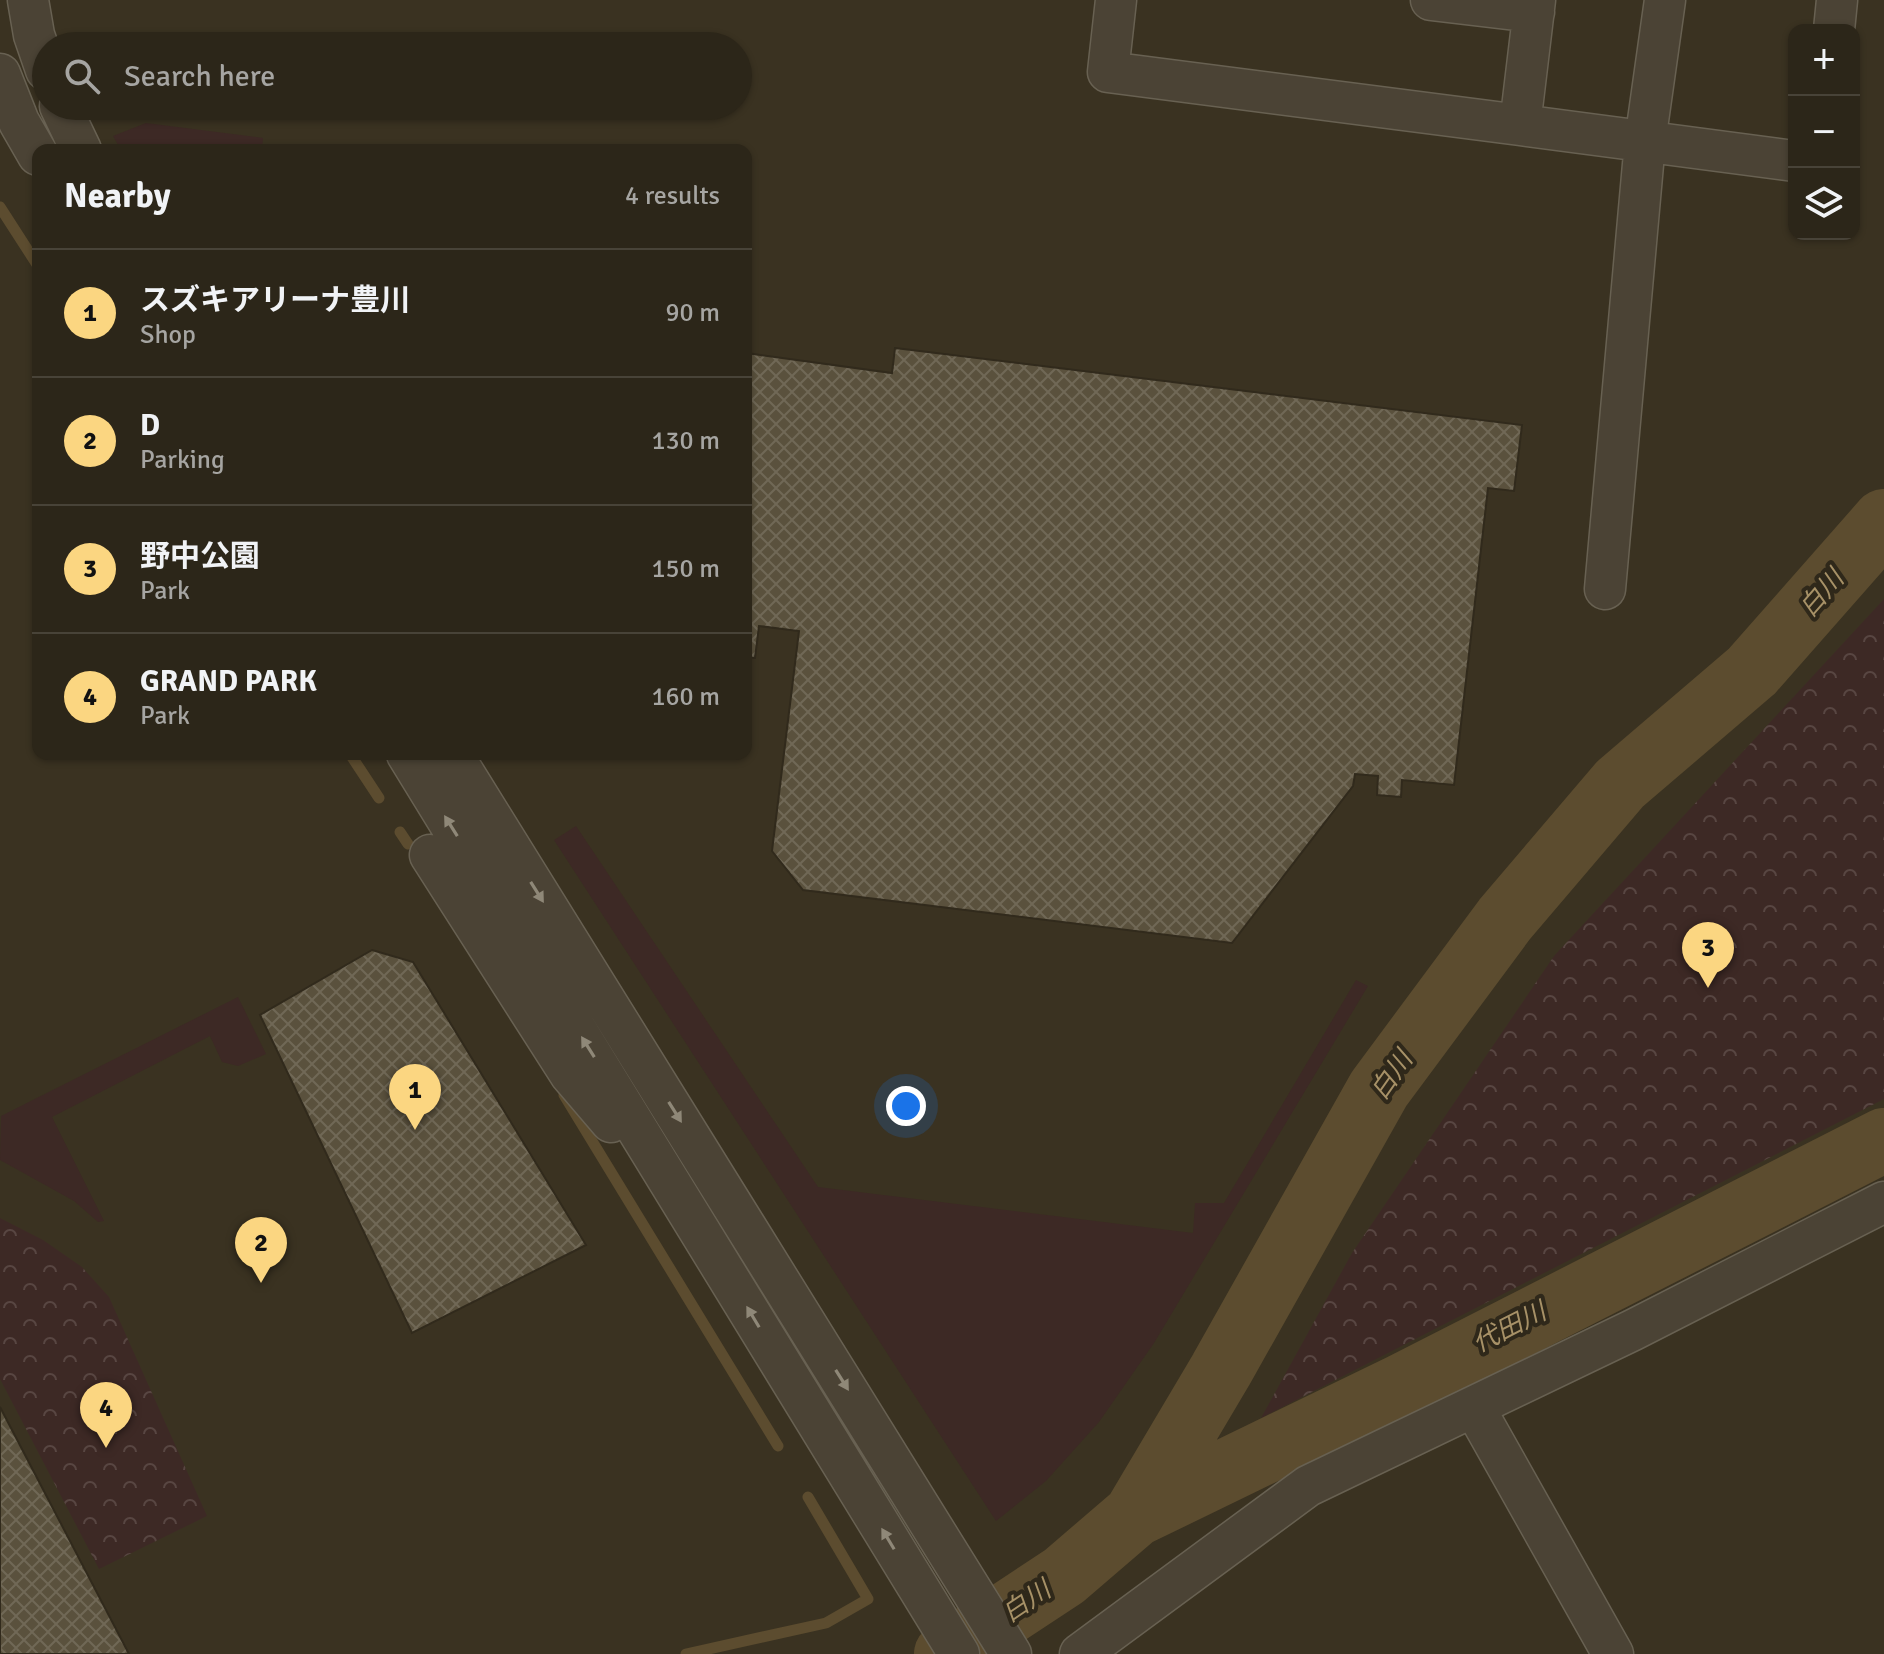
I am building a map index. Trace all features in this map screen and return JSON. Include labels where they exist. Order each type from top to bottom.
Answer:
[{"type":"street","points":[[28,0],[33,32]]},
{"type":"street","points":[[1116,0],[1108,72],[1788,160]]},
{"type":"street","points":[[1431,0],[1534,6],[1520,125]]},
{"type":"street","points":[[1605,589],[1645,142],[1665,0]]},
{"type":"street","points":[[1835,24],[1837,0]]},
{"type":"street","points":[[0,74],[19,122],[32,145]]},
{"type":"street","points":[[67,120],[78,144]]},
{"type":"street","points":[[411,760],[959,1654]]},
{"type":"street","points":[[456,760],[1011,1654]]},
{"type":"street","points":[[430,855],[570,1074],[687,1210]]},
{"type":"street","points":[[1080,1654],[1308,1486],[1633,1330],[1884,1202]]},
{"type":"street","points":[[1474,1407],[1613,1654]]},
{"type":"green space","points":[[146,123],[263,138],[262,144],[118,144],[113,136]]},
{"type":"green space","points":[[1884,599],[1884,1099],[1261,1418],[1352,1253],[1554,956]]},
{"type":"green space","points":[[576,826],[818,1187],[1193,1233],[1195,1203],[1224,1203],[1356,980],[1368,986],[1154,1343],[1099,1422],[1046,1481],[996,1521],[554,840]]},
{"type":"green space","points":[[238,997],[266,1054],[238,1066],[222,1062],[210,1036],[52,1117],[104,1221],[98,1222],[74,1201],[0,1160],[1,1116]]},
{"type":"green space","points":[[0,1218],[43,1240],[82,1267],[109,1297],[207,1516],[99,1569],[0,1379]]},
{"type":"building","points":[[895,348],[1522,425],[1514,491],[1488,488],[1454,785],[1402,780],[1401,797],[1377,795],[1378,776],[1355,774],[1353,786],[1232,943],[803,890],[772,851],[799,631],[759,626],[755,658],[752,658],[752,354],[892,373]]},
{"type":"building","points":[[372,950],[413,962],[586,1245],[412,1333],[260,1015]]},
{"type":"building","points":[[0,1407],[129,1654],[0,1654]]},
{"type":"waterway","points":[[0,207],[32,257]]},
{"type":"waterway","name":"白川","points":[[946,1654],[1064,1576],[1135,1515],[1221,1370],[1379,1089],[1505,919],[1620,784],[1752,671],[1884,521]]},
{"type":"waterway","points":[[354,760],[379,798]]},
{"type":"waterway","points":[[400,832],[408,844]]},
{"type":"waterway","points":[[564,1095],[778,1446]]},
{"type":"waterway","name":"代田川","points":[[1135,1515],[1401,1386],[1884,1140]]},
{"type":"waterway","points":[[686,1654],[826,1623],[868,1599],[808,1497]]},
{"type":"place","name":"野中公園","points":[[1708,988]]},
{"type":"place","name":"スズキアリーナ豊川","points":[[415,1130]]},
{"type":"place","name":"D","points":[[261,1283]]},
{"type":"place","name":"GRAND PARK","points":[[106,1448]]}]
